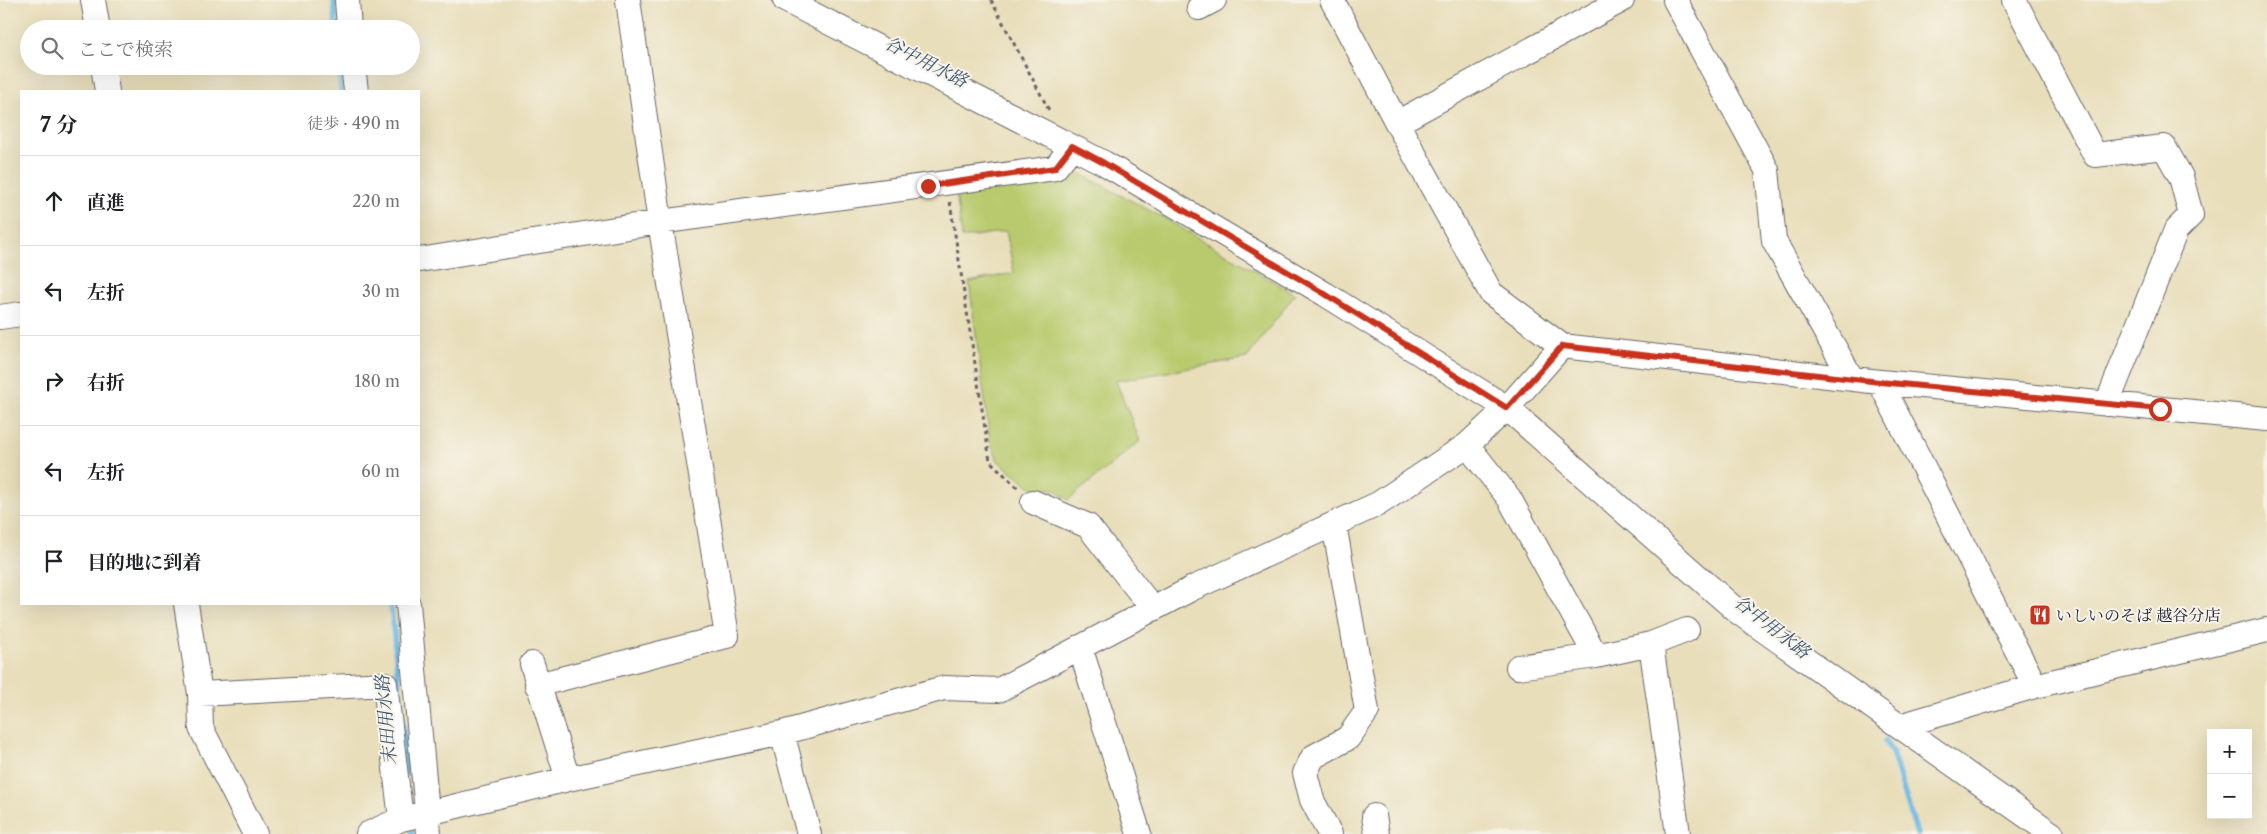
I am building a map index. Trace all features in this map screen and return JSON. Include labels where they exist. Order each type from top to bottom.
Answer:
[{"type":"street","points":[[93,0],[96,20]]},
{"type":"street","points":[[347,0],[349,20]]},
{"type":"street","points":[[568,779],[535,675],[727,636],[660,222],[628,0]]},
{"type":"street","points":[[786,0],[1104,163],[1325,294],[1507,408],[1738,612],[2052,834]]},
{"type":"street","points":[[1332,0],[1397,123],[1491,293],[1562,346],[1880,382],[2267,419]]},
{"type":"street","points":[[1397,123],[1622,0]]},
{"type":"street","points":[[1675,0],[1767,170],[1774,241],[1852,379]]},
{"type":"street","points":[[2014,0],[2094,156],[2164,147],[2181,177],[2191,215],[2176,230],[2107,404]]},
{"type":"street","points":[[104,75],[107,90]]},
{"type":"street","points":[[354,75],[356,90]]},
{"type":"street","points":[[420,260],[660,222],[1055,168],[1072,146]]},
{"type":"street","points":[[0,317],[20,314]]},
{"type":"street","points":[[368,834],[401,819],[429,823],[568,779],[782,733],[944,688],[999,690],[1193,588],[1378,504],[1467,445],[1507,408],[1562,346]]},
{"type":"street","points":[[1880,382],[2036,686]]},
{"type":"street","points":[[1467,445],[1509,498],[1596,656]]},
{"type":"street","points":[[1033,502],[1088,526],[1153,609]]},
{"type":"street","points":[[1330,834],[1312,800],[1305,773],[1313,757],[1348,738],[1367,711],[1334,524]]},
{"type":"street","points":[[186,605],[200,694],[201,728],[255,834]]},
{"type":"street","points":[[408,605],[429,823]]},
{"type":"street","points":[[1518,667],[1596,656],[1651,644],[1687,630]]},
{"type":"street","points":[[1900,726],[2036,686],[2267,630]]},
{"type":"street","points":[[1651,644],[1678,834]]},
{"type":"street","points":[[1080,647],[1139,834]]},
{"type":"street","points":[[200,694],[385,684],[401,819]]},
{"type":"street","points":[[782,733],[809,834]]},
{"type":"path","points":[[991,0],[1054,119]]},
{"type":"path","points":[[947,184],[990,461],[1033,502]]},
{"type":"green space","points":[[1077,172],[1162,217],[1295,294],[1247,358],[1116,381],[1140,441],[1068,500],[1054,489],[1032,488],[998,461],[990,440],[969,282],[1014,273],[1006,231],[962,238],[956,192]]},
{"type":"waterway","name":"末田用水路","points":[[334,0],[335,20]]},
{"type":"waterway","name":"末田用水路","points":[[340,75],[341,90]]},
{"type":"waterway","name":"末田用水路","points":[[391,605],[407,773]]},
{"type":"waterway","points":[[1885,741],[1892,752],[1917,834]]},
{"type":"waterway","name":"末田用水路","points":[[412,822],[412,834]]},
{"type":"place","name":"いしいのそば 越谷分店","points":[[2040,615]]},
{"type":"route","points":[[928,186],[1055,168],[1072,146],[1325,294],[1507,408],[1562,346],[1880,382],[2160,409]]},
{"type":"water label","name":"谷中用水路","points":[[926,62]]},
{"type":"water label","name":"谷中用水路","points":[[1772,627]]}]
